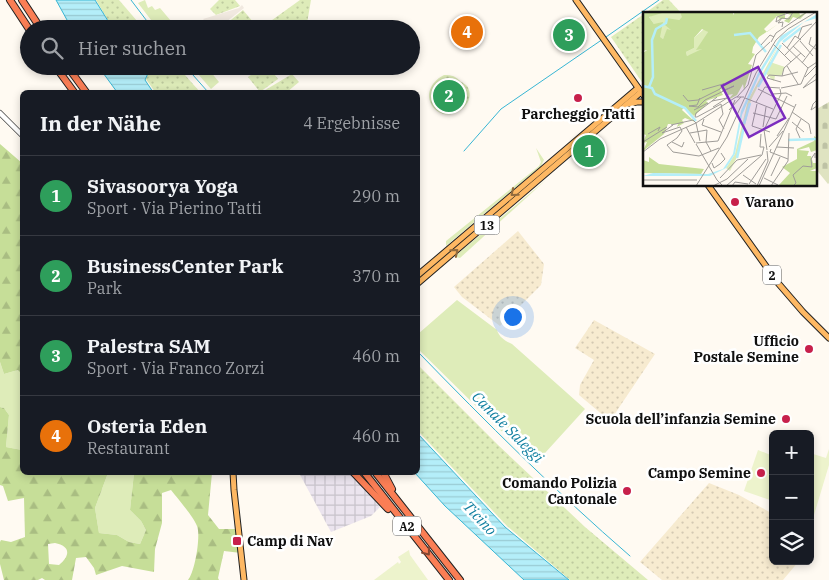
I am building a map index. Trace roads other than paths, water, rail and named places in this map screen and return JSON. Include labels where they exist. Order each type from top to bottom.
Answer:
[{"type":"highway","points":[[10,0],[23,20]]},
{"type":"highway","points":[[22,0],[35,20]]},
{"type":"highway","points":[[62,75],[73,90]]},
{"type":"highway","points":[[74,75],[85,90]]},
{"type":"highway","points":[[356,475],[412,533]]},
{"type":"highway","name":"A2","points":[[366,475],[449,580]]},
{"type":"highway","name":"A2","points":[[377,475],[460,580]]},
{"type":"highway","points":[[385,475],[406,512]]},
{"type":"main road","points":[[576,0],[641,92]]},
{"type":"main road","name":"13","points":[[420,281],[553,164],[641,92]]},
{"type":"main road","name":"13","points":[[420,273],[641,92]]},
{"type":"main road","points":[[625,107],[634,102],[643,102]]},
{"type":"main road","name":"2","points":[[709,186],[778,283],[829,338]]},
{"type":"main road","points":[[233,475],[244,580]]},
{"type":"street","points":[[0,114],[20,133]]},
{"type":"water","points":[[56,0],[95,0],[107,20],[67,20]]},
{"type":"water","points":[[105,75],[147,75],[145,80],[152,90],[116,90]]},
{"type":"water","name":"Ticino","points":[[420,436],[505,527],[569,580],[524,580],[445,506],[417,475],[420,475]]},
{"type":"waterway","name":"Canale Saleggi","points":[[131,0],[146,20]]},
{"type":"waterway","points":[[606,37],[659,0]]},
{"type":"waterway","points":[[464,151],[501,109],[603,39]]},
{"type":"waterway","name":"Canale Saleggi","points":[[193,75],[206,90]]},
{"type":"waterway","name":"Canale Saleggi","points":[[420,354],[575,507],[630,556]]},
{"type":"place","name":"Osteria Eden","points":[[467,32]]},
{"type":"place","name":"Palestra SAM","points":[[569,35]]},
{"type":"place","name":"BusinessCenter Park","points":[[449,96]]},
{"type":"place","name":"Parcheggio Tatti","points":[[578,98]]},
{"type":"place","name":"Sivasoorya Yoga","points":[[589,151]]},
{"type":"place","name":"Varano","points":[[735,202]]},
{"type":"place","name":"Ufficio Postale Semine","points":[[809,349]]},
{"type":"place","name":"Scuola dell’infanzia Semine","points":[[786,419]]},
{"type":"place","name":"Campo Semine","points":[[761,473]]},
{"type":"place","name":"Comando Polizia Cantonale","points":[[627,491]]},
{"type":"place","name":"Camp di Nav","points":[[237,541]]}]
